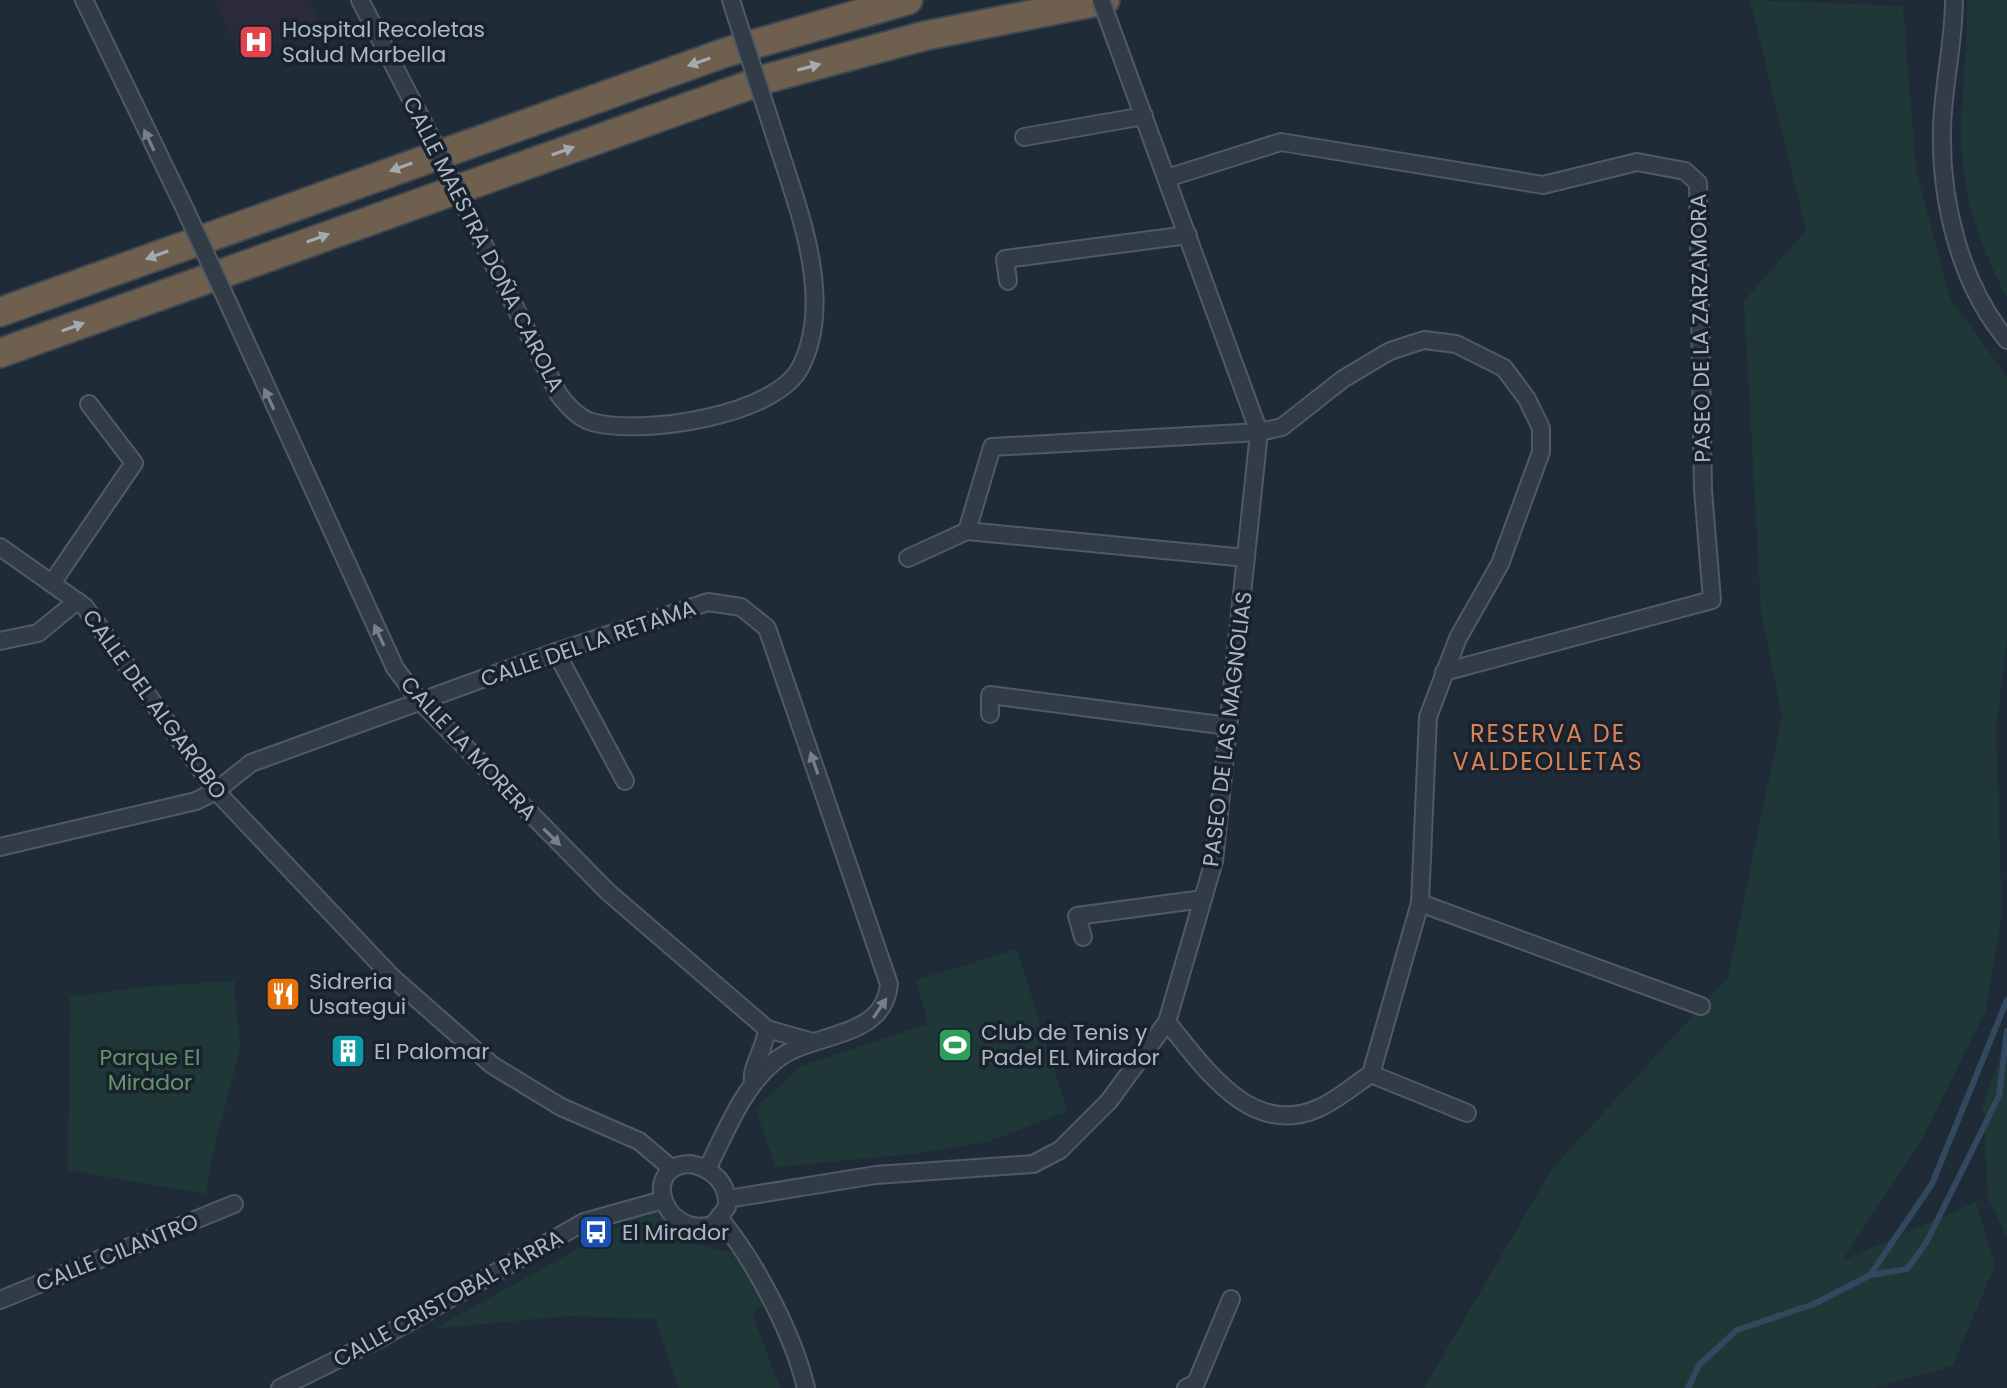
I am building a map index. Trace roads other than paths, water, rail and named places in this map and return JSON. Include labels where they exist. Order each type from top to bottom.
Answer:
[{"type":"highway","points":[[0,312],[727,52],[908,0]]},
{"type":"highway","points":[[0,353],[769,78],[924,36],[1103,0]]},
{"type":"street","name":"CALLE LA MORERA","points":[[84,0],[165,175],[185,209],[395,668],[420,701],[608,892],[767,1029],[813,1042]]},
{"type":"street","name":"CALLE MAESTRA DOÑA CAROLA","points":[[360,0],[559,395],[572,411],[590,422],[620,425],[700,419],[746,406],[778,392],[801,366],[808,346],[814,309],[809,263],[774,133],[733,8]]},
{"type":"street","name":"PASEO DE LAS MAGNOLIAS","points":[[728,1199],[876,1175],[1033,1164],[1060,1150],[1109,1101],[1167,1022],[1214,861],[1259,432],[1103,0]]},
{"type":"street","points":[[1954,0],[1942,130],[1949,198],[1967,278],[1985,314],[2007,340]]},
{"type":"street","points":[[1024,137],[1144,116]]},
{"type":"street","name":"PASEO DE LA ZARZAMORA","points":[[1167,178],[1281,142],[1543,185],[1637,162],[1685,171],[1698,183],[1703,490],[1712,600],[1444,672]]},
{"type":"street","points":[[1008,281],[1005,259],[1188,235]]},
{"type":"street","points":[[967,531],[992,447],[1259,432],[1282,427],[1343,379],[1390,351],[1424,340],[1456,344],[1504,368],[1527,399],[1541,428],[1541,452],[1500,564],[1458,638],[1428,717],[1420,903],[1371,1074],[1318,1109],[1281,1117],[1248,1106],[1216,1083],[1167,1022]]},
{"type":"street","points":[[52,583],[134,463],[89,404]]},
{"type":"street","points":[[908,558],[967,531],[1246,558]]},
{"type":"street","name":"CALLE DEL ALGAROBO","points":[[0,547],[77,601],[105,630],[216,791],[392,977],[492,1065],[561,1107],[639,1141],[671,1168]]},
{"type":"street","points":[[0,641],[38,633],[77,601]]},
{"type":"street","name":"CALLE DEL LA RETAMA","points":[[0,847],[196,801],[216,791],[251,763],[556,652],[708,602],[741,607],[767,628],[889,984],[883,1009],[867,1024],[813,1042]]},
{"type":"street","points":[[556,652],[625,781]]},
{"type":"street","points":[[990,714],[990,695],[1228,726]]},
{"type":"street","points":[[1083,937],[1077,916],[1203,899]]},
{"type":"street","points":[[1420,903],[1701,1006]]},
{"type":"street","points":[[753,1082],[752,1075],[764,1050],[767,1029]]},
{"type":"street","points":[[707,1169],[753,1082],[773,1062],[813,1042]]},
{"type":"street","points":[[1371,1074],[1467,1113]]},
{"type":"street","points":[[691,1164],[707,1169],[721,1181],[728,1199],[721,1220],[704,1228],[686,1225],[672,1215],[663,1200],[663,1180],[671,1168],[691,1164]]},
{"type":"street","name":"CALLE CRISTOBAL PARRA","points":[[280,1388],[379,1339],[584,1222],[663,1200]]},
{"type":"street","name":"CALLE CILANTRO","points":[[0,1300],[234,1204]]},
{"type":"street","points":[[721,1220],[745,1252],[772,1305],[806,1388]]},
{"type":"street","points":[[1186,1388],[1196,1383],[1231,1299]]},
{"type":"waterway","points":[[1688,1388],[1699,1365],[1737,1330],[1814,1304],[1870,1275],[1932,1184],[2007,1000]]},
{"type":"waterway","points":[[1870,1275],[1907,1269],[1926,1243],[1999,1096],[2007,1031]]},
{"type":"place","name":"Hospital Recoletas Salud Marbella","points":[[256,42]]},
{"type":"place","name":"Sidreria Usategui","points":[[283,994]]},
{"type":"place","name":"Club de Tenis y Padel EL Mirador","points":[[955,1045]]},
{"type":"place","name":"El Palomar","points":[[348,1051]]},
{"type":"place","name":"El Mirador","points":[[596,1232]]},
{"type":"district","name":"RESERVA DE VALDEOLLETAS","points":[[1548,748]]},
{"type":"park label","name":"Parque El Mirador","points":[[150,1070]]}]
